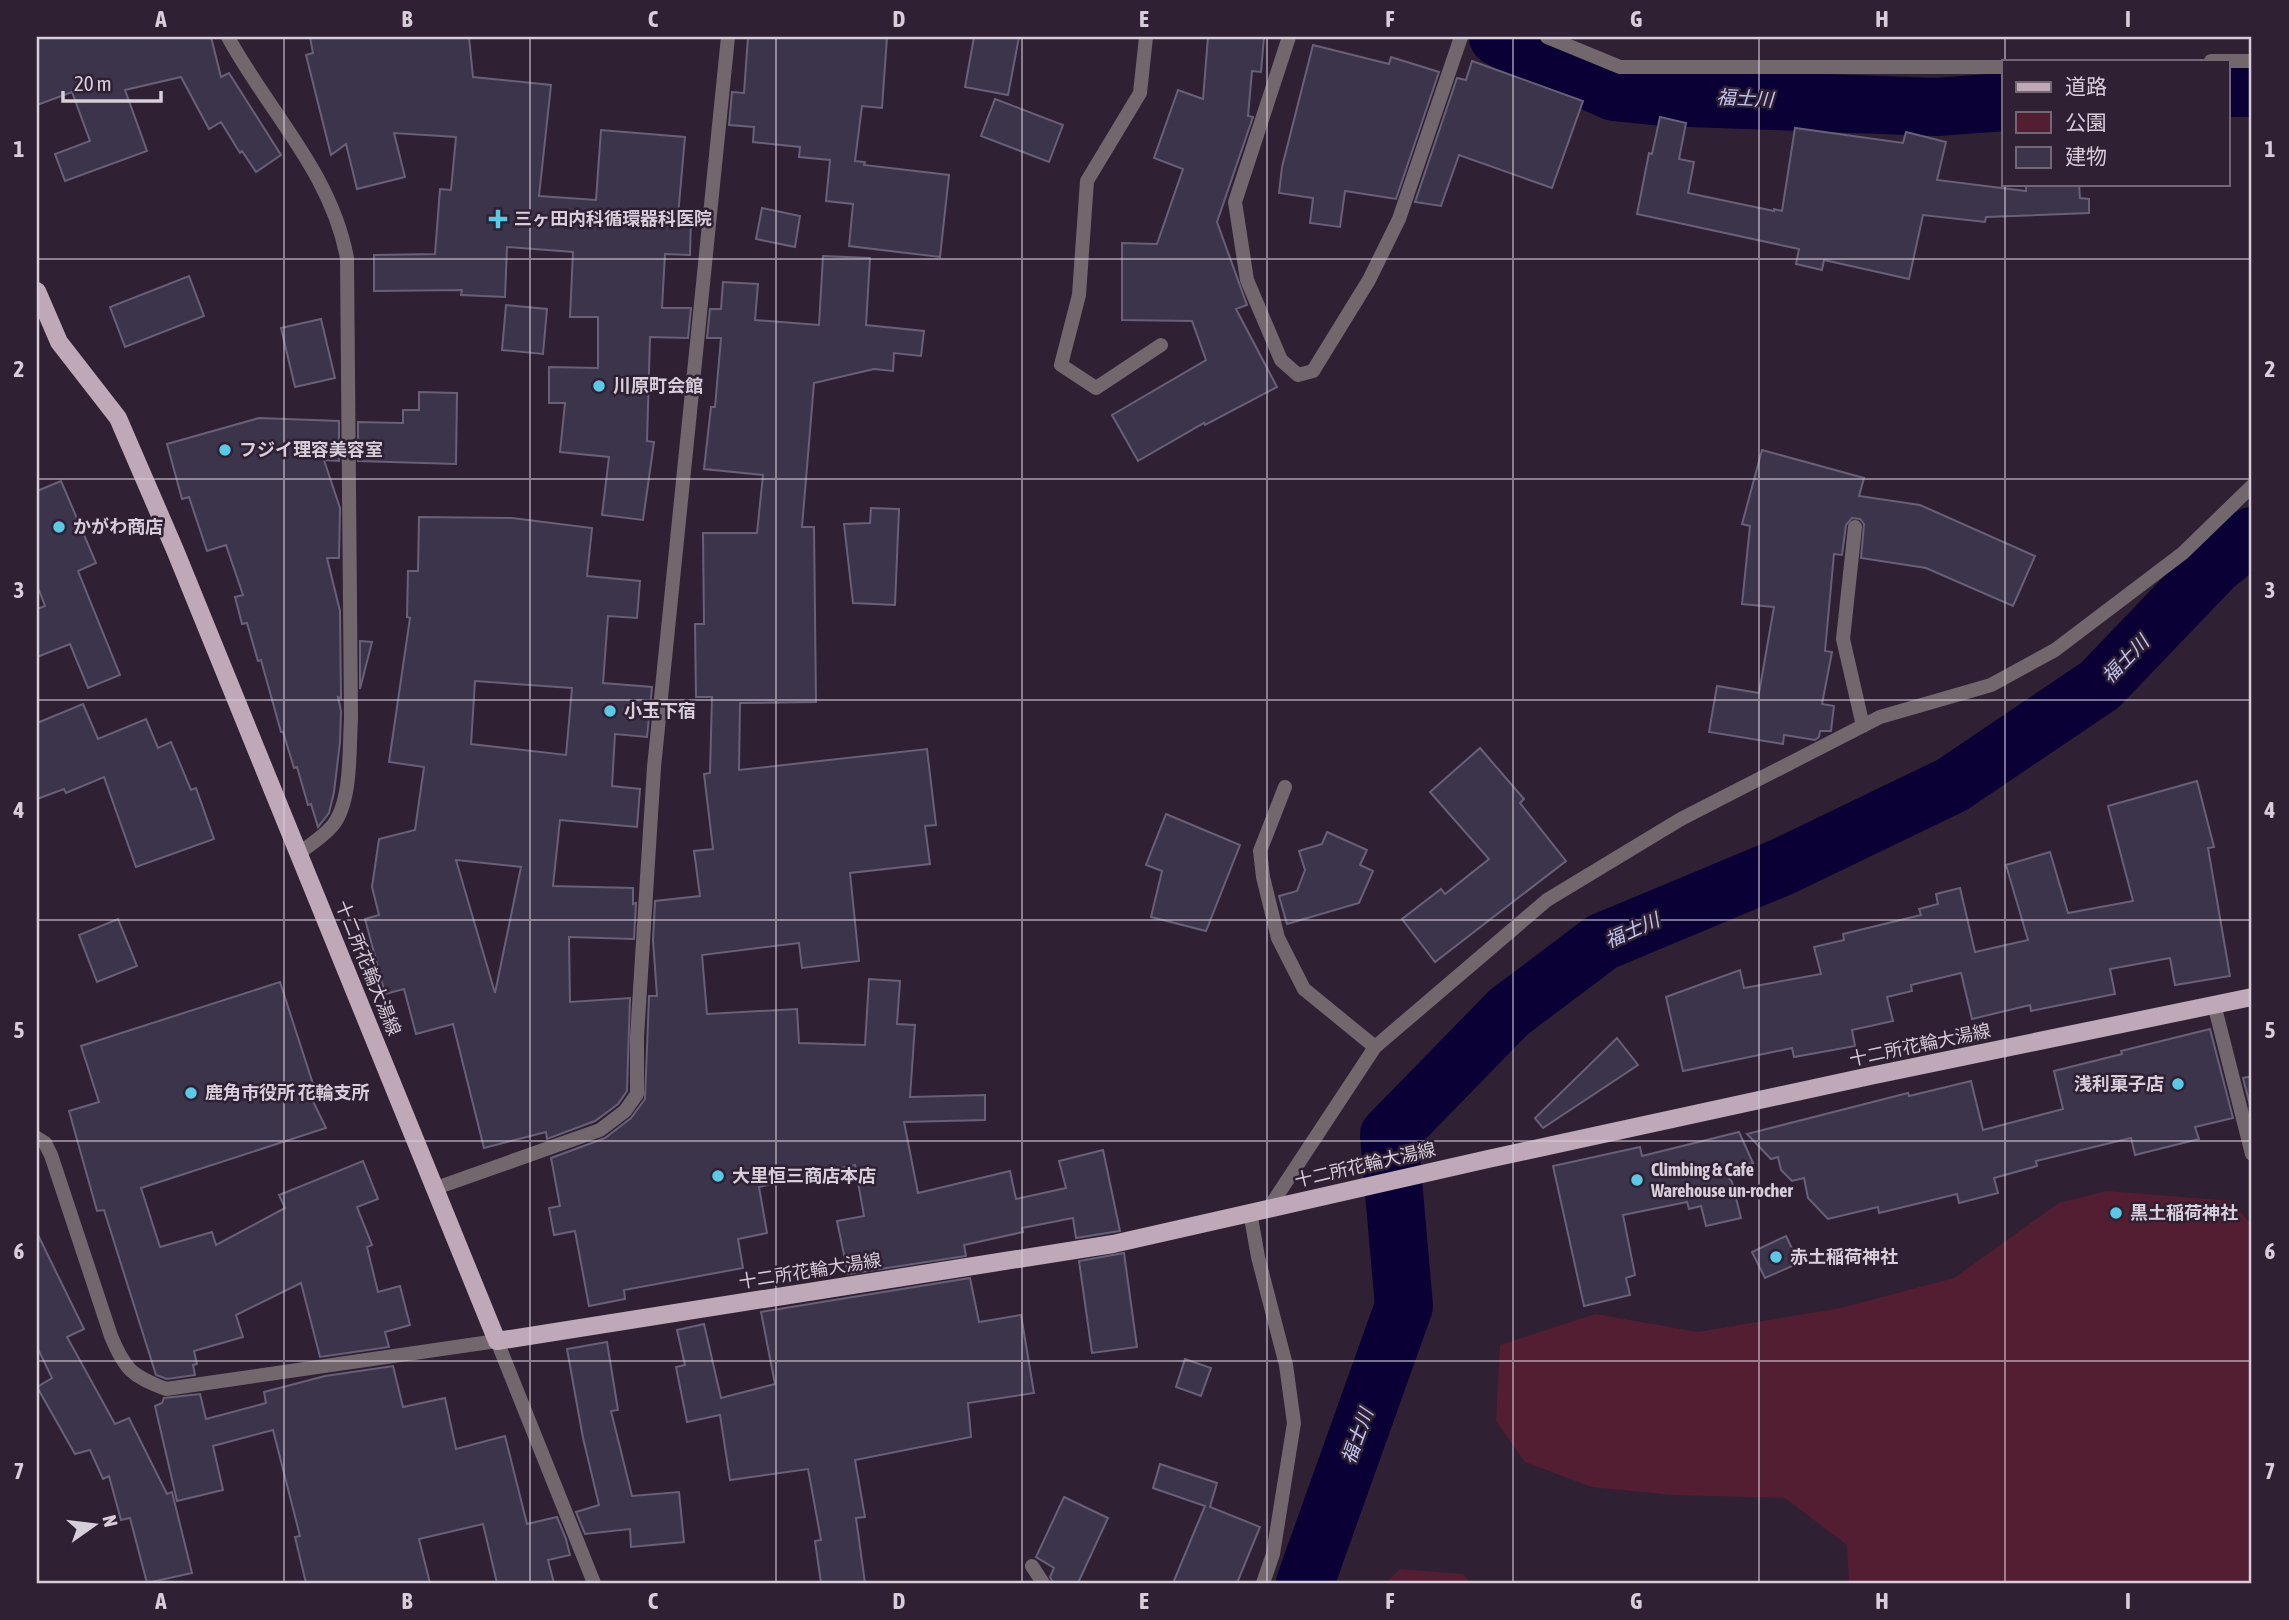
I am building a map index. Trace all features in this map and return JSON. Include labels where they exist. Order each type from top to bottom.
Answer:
[{"type":"main road","name":"十二所花輪大湯線","points":[[37,291],[59,342],[118,418],[175,550],[497,1340],[1113,1244],[1488,1159],[2252,997]]},
{"type":"street","points":[[228,37],[307,158],[328,197],[347,258],[351,719],[346,792],[341,811],[332,826],[299,853]]},
{"type":"street","points":[[436,1188],[600,1130],[625,1111],[637,1094],[637,1037],[654,767],[728,37]]},
{"type":"street","points":[[1146,37],[1140,93],[1087,181],[1079,295],[1061,365],[1096,388],[1161,345]]},
{"type":"street","points":[[1289,37],[1235,202],[1247,280],[1281,360],[1298,375],[1314,371],[1369,280],[1393,231],[1460,41]]},
{"type":"street","points":[[1547,37],[1620,67],[2002,67]]},
{"type":"street","points":[[2230,61],[2252,61]]},
{"type":"street","points":[[1269,1208],[1375,1047],[1548,900],[1681,819],[1863,726],[1880,718],[1991,685],[2055,650],[2183,553],[2252,486]]},
{"type":"street","points":[[1855,527],[1843,639],[1863,726]]},
{"type":"street","points":[[1285,787],[1260,851],[1263,877],[1278,938],[1304,989],[1375,1047]]},
{"type":"street","points":[[2214,1004],[2252,1154]]},
{"type":"street","points":[[37,1138],[45,1143],[51,1155],[122,1362],[141,1380],[166,1389],[497,1340],[594,1583]]},
{"type":"street","points":[[1250,1212],[1258,1256],[1286,1366],[1294,1423],[1273,1554],[1264,1583]]},
{"type":"street","points":[[1032,1566],[1044,1583]]},
{"type":"green space","points":[[2107,1191],[2232,1201],[2252,1226],[2252,1583],[1849,1583],[1847,1545],[1785,1498],[1672,1495],[1592,1487],[1525,1462],[1496,1421],[1500,1345],[1595,1314],[1698,1332],[1841,1308],[1954,1278],[2059,1203]]},
{"type":"green space","points":[[1400,1569],[1463,1574],[1471,1583],[1386,1583]]},
{"type":"building","points":[[37,37],[211,37],[221,77],[229,73],[281,155],[256,172],[242,151],[240,153],[221,122],[209,129],[181,77],[125,90],[147,151],[65,181],[55,154],[90,141],[72,92],[37,105]]},
{"type":"building","points":[[310,37],[469,37],[473,77],[551,85],[539,196],[596,200],[601,130],[685,137],[678,216],[691,217],[690,255],[665,254],[662,308],[691,308],[688,338],[650,337],[647,441],[654,442],[643,520],[602,515],[609,457],[560,452],[565,403],[549,403],[549,367],[598,368],[598,317],[570,317],[573,252],[507,247],[505,297],[461,295],[462,290],[374,291],[374,255],[435,254],[440,189],[451,190],[456,137],[394,133],[405,177],[357,189],[346,144],[331,155],[306,55],[313,53]]},
{"type":"building","points":[[748,37],[887,37],[882,108],[862,106],[855,161],[865,162],[864,165],[949,175],[940,257],[849,246],[853,204],[826,201],[830,160],[799,157],[800,147],[753,142],[754,127],[729,125],[732,92],[744,93]]},
{"type":"building","points":[[974,37],[1019,37],[1008,95],[965,87]]},
{"type":"building","points":[[1208,37],[1264,37],[1261,72],[1252,71],[1248,116],[1253,117],[1217,222],[1247,305],[1236,309],[1277,387],[1205,425],[1204,423],[1138,461],[1112,415],[1206,360],[1192,321],[1122,320],[1122,243],[1157,244],[1183,169],[1154,158],[1178,90],[1203,99]]},
{"type":"building","points":[[1313,45],[1389,64],[1391,57],[1439,72],[1396,199],[1345,191],[1340,227],[1310,223],[1313,198],[1279,193],[1282,167]]},
{"type":"building","points":[[1472,61],[1583,101],[1552,188],[1459,155],[1441,206],[1415,202],[1457,78],[1466,80]]},
{"type":"building","points":[[995,99],[1063,125],[1049,162],[981,136]]},
{"type":"building","points":[[1660,117],[1686,123],[1679,159],[1694,162],[1688,193],[1782,211],[1795,128],[1903,143],[1906,132],[1946,142],[1937,180],[2026,191],[2026,186],[2079,186],[2080,198],[2089,199],[2089,213],[1986,217],[1985,222],[1923,215],[1909,279],[1824,260],[1822,270],[1796,264],[1799,249],[1637,214],[1649,153],[1652,154]]},
{"type":"building","points":[[762,208],[800,216],[795,247],[756,239]]},
{"type":"building","points":[[823,256],[870,258],[866,325],[924,331],[921,356],[894,353],[893,371],[874,369],[814,383],[802,527],[814,527],[816,702],[740,703],[739,770],[927,749],[936,825],[925,826],[930,864],[850,873],[859,961],[802,968],[799,943],[702,955],[707,1014],[797,1009],[799,1043],[865,1045],[869,979],[900,981],[897,1024],[915,1025],[910,1097],[985,1095],[985,1120],[904,1122],[918,1193],[1010,1171],[1016,1199],[1066,1188],[1059,1161],[1103,1150],[1120,1231],[1076,1238],[1073,1218],[1022,1228],[1023,1232],[964,1245],[966,1256],[848,1274],[837,1221],[864,1216],[855,1165],[759,1187],[767,1233],[738,1239],[743,1268],[624,1290],[625,1299],[589,1306],[575,1231],[554,1235],[549,1208],[560,1206],[551,1158],[605,1138],[631,1118],[645,1099],[649,996],[657,996],[653,940],[655,901],[700,896],[694,851],[713,849],[704,774],[710,773],[712,697],[696,697],[695,624],[704,624],[703,533],[757,533],[763,475],[704,469],[711,407],[715,407],[721,338],[707,338],[710,309],[721,309],[723,282],[758,284],[755,320],[819,325]]},
{"type":"building","points":[[189,276],[204,316],[125,347],[110,307]]},
{"type":"building","points":[[506,305],[547,309],[543,354],[502,350]]},
{"type":"building","points":[[321,319],[335,378],[295,387],[281,328]]},
{"type":"building","points":[[419,392],[457,393],[456,464],[358,461],[358,422],[403,423],[403,410],[419,410]]},
{"type":"building","points":[[259,418],[339,421],[339,461],[324,460],[340,508],[339,558],[327,558],[340,611],[340,742],[329,813],[318,827],[311,804],[308,805],[297,767],[294,768],[281,732],[261,660],[258,661],[247,623],[242,624],[235,597],[243,595],[226,545],[207,551],[189,497],[182,499],[167,444]]},
{"type":"building","points":[[1762,450],[1864,478],[1859,496],[1920,505],[2035,556],[2013,606],[1926,568],[1861,558],[1864,524],[1860,519],[1852,518],[1846,525],[1842,555],[1834,554],[1825,651],[1832,652],[1822,704],[1834,706],[1831,731],[1820,731],[1815,740],[1784,735],[1783,744],[1709,732],[1717,686],[1759,693],[1774,607],[1742,604],[1750,526],[1742,524]]},
{"type":"building","points":[[61,481],[96,563],[78,571],[120,675],[88,688],[70,644],[37,657],[37,609],[45,606],[37,585],[37,491]]},
{"type":"building","points":[[871,508],[899,509],[895,605],[853,603],[844,524],[870,523]]},
{"type":"building","points":[[419,517],[512,518],[592,528],[587,576],[640,581],[637,618],[608,616],[603,683],[652,687],[647,737],[615,734],[612,786],[640,789],[637,827],[560,820],[553,886],[633,888],[633,904],[636,903],[634,939],[569,937],[570,1002],[630,998],[627,1091],[618,1104],[595,1121],[547,1139],[546,1132],[484,1148],[453,1024],[416,1034],[404,989],[385,994],[365,919],[379,915],[372,887],[379,839],[415,830],[424,767],[389,762],[410,618],[407,617],[408,571],[418,571]],"holes":[[[475,681],[572,688],[566,755],[471,744]],[[456,860],[521,867],[495,993]]]},
{"type":"building","points":[[360,641],[372,642],[360,689]]},
{"type":"building","points":[[83,704],[98,739],[146,719],[158,748],[171,742],[191,790],[196,788],[214,839],[136,867],[104,777],[66,793],[64,789],[37,799],[37,723]]},
{"type":"building","points":[[1480,748],[1524,799],[1520,803],[1566,861],[1435,962],[1402,919],[1441,889],[1445,894],[1489,859],[1430,792]]},
{"type":"building","points":[[2197,781],[2214,847],[2208,848],[2230,976],[2175,985],[2170,958],[2110,969],[2115,994],[2031,1011],[2030,1005],[1972,1019],[1961,973],[1911,985],[1912,991],[1887,997],[1893,1021],[1852,1030],[1855,1046],[1794,1057],[1792,1048],[1683,1071],[1666,997],[1740,970],[1744,988],[1821,974],[1814,947],[1844,940],[1843,934],[1921,915],[1919,909],[1938,904],[1936,894],[1960,888],[1975,952],[2028,940],[2006,865],[2050,852],[2068,913],[2133,901],[2108,806]]},
{"type":"building","points":[[1166,814],[1240,845],[1206,931],[1151,917],[1162,871],[1146,865]]},
{"type":"building","points":[[1327,832],[1367,850],[1360,865],[1373,871],[1359,903],[1287,924],[1279,896],[1297,891],[1305,870],[1299,851],[1322,844]]},
{"type":"building","points":[[118,919],[137,966],[97,982],[79,935]]},
{"type":"building","points":[[280,982],[313,1084],[306,1087],[326,1128],[141,1188],[160,1247],[212,1232],[216,1245],[285,1208],[279,1195],[363,1161],[378,1199],[357,1207],[372,1245],[367,1247],[378,1292],[400,1286],[410,1325],[385,1332],[389,1347],[320,1357],[301,1283],[236,1315],[243,1337],[194,1351],[197,1364],[193,1365],[195,1375],[167,1379],[156,1375],[104,1210],[97,1211],[69,1111],[99,1102],[81,1046]]},
{"type":"building","points":[[2210,1029],[2233,1118],[2195,1127],[2199,1139],[2135,1155],[2131,1138],[2036,1161],[2037,1166],[1994,1178],[1998,1193],[1959,1203],[1957,1194],[1879,1213],[1878,1207],[1828,1219],[1808,1198],[1804,1178],[1792,1181],[1781,1170],[1778,1157],[1771,1159],[1747,1134],[1908,1093],[1909,1096],[1971,1081],[1983,1130],[2063,1109],[2054,1071]]},
{"type":"building","points":[[1617,1038],[1638,1065],[1543,1128],[1535,1118]]},
{"type":"building","points":[[2252,1076],[2252,1113],[2243,1078]]},
{"type":"building","points":[[1739,1132],[1753,1163],[1722,1169],[1732,1182],[1741,1218],[1706,1226],[1701,1206],[1689,1209],[1687,1202],[1623,1215],[1635,1275],[1626,1278],[1630,1295],[1584,1306],[1553,1166],[1640,1147],[1642,1156]]},
{"type":"building","points":[[37,1233],[84,1329],[67,1337],[115,1424],[129,1418],[167,1494],[172,1492],[192,1573],[147,1583],[130,1518],[121,1520],[109,1476],[103,1479],[90,1450],[75,1454],[37,1387],[52,1378],[37,1347]]},
{"type":"building","name":"赤土稲荷神社","points":[[1786,1236],[1799,1263],[1765,1278],[1752,1252]]},
{"type":"building","points":[[1124,1253],[1137,1347],[1092,1353],[1079,1261]]},
{"type":"building","points":[[970,1278],[979,1322],[1021,1315],[1034,1393],[968,1403],[971,1437],[855,1460],[865,1517],[856,1518],[865,1583],[821,1583],[815,1541],[821,1540],[808,1469],[730,1480],[720,1415],[687,1422],[676,1367],[685,1365],[677,1330],[704,1324],[721,1398],[775,1384],[761,1312]]},
{"type":"building","points":[[607,1342],[618,1410],[611,1411],[632,1496],[679,1492],[684,1542],[631,1547],[630,1529],[585,1534],[576,1512],[599,1505],[583,1438],[567,1349]]},
{"type":"building","points":[[1185,1359],[1211,1368],[1201,1396],[1176,1387]]},
{"type":"building","points":[[393,1366],[403,1407],[445,1398],[456,1449],[505,1436],[527,1524],[557,1517],[566,1539],[570,1555],[548,1560],[554,1583],[497,1583],[483,1524],[419,1539],[430,1583],[306,1583],[295,1537],[300,1536],[273,1430],[213,1446],[223,1490],[177,1501],[155,1406],[162,1403],[164,1398],[200,1394],[206,1419],[266,1403],[264,1392],[325,1376]]},
{"type":"building","points":[[1160,1464],[1217,1483],[1210,1507],[1260,1527],[1237,1583],[1173,1583],[1205,1506],[1153,1488]]},
{"type":"building","points":[[1064,1497],[1108,1518],[1078,1583],[1053,1583],[1050,1577],[1054,1568],[1036,1557]]},
{"type":"waterway","name":"福士川","points":[[1498,37],[1614,92],[1662,97],[1936,107],[2002,102]]},
{"type":"waterway","name":"福士川","points":[[2230,88],[2252,88]]},
{"type":"waterway","name":"福士川","points":[[1305,1583],[1404,1306],[1389,1135],[1509,1012],[1602,942],[1784,866],[1952,785],[2100,685],[2215,565],[2252,536]]},
{"type":"place","name":"三ヶ田内科循環器科医院","points":[[498,219]]},
{"type":"place","name":"川原町会館","points":[[599,386]]},
{"type":"place","name":"フジイ理容美容室","points":[[225,450]]},
{"type":"place","name":"かがわ商店","points":[[59,527]]},
{"type":"place","name":"小玉下宿","points":[[610,711]]},
{"type":"place","name":"浅利菓子店","points":[[2178,1084]]},
{"type":"place","name":"鹿角市役所 花輪支所","points":[[191,1093]]},
{"type":"place","name":"大里恒三商店本店","points":[[718,1176]]},
{"type":"place","name":"Climbing & Cafe Warehouse un-rocher","points":[[1637,1180]]},
{"type":"place","name":"黒土稲荷神社","points":[[2116,1213]]},
{"type":"place","name":"赤土稲荷神社","points":[[1776,1257]]}]
